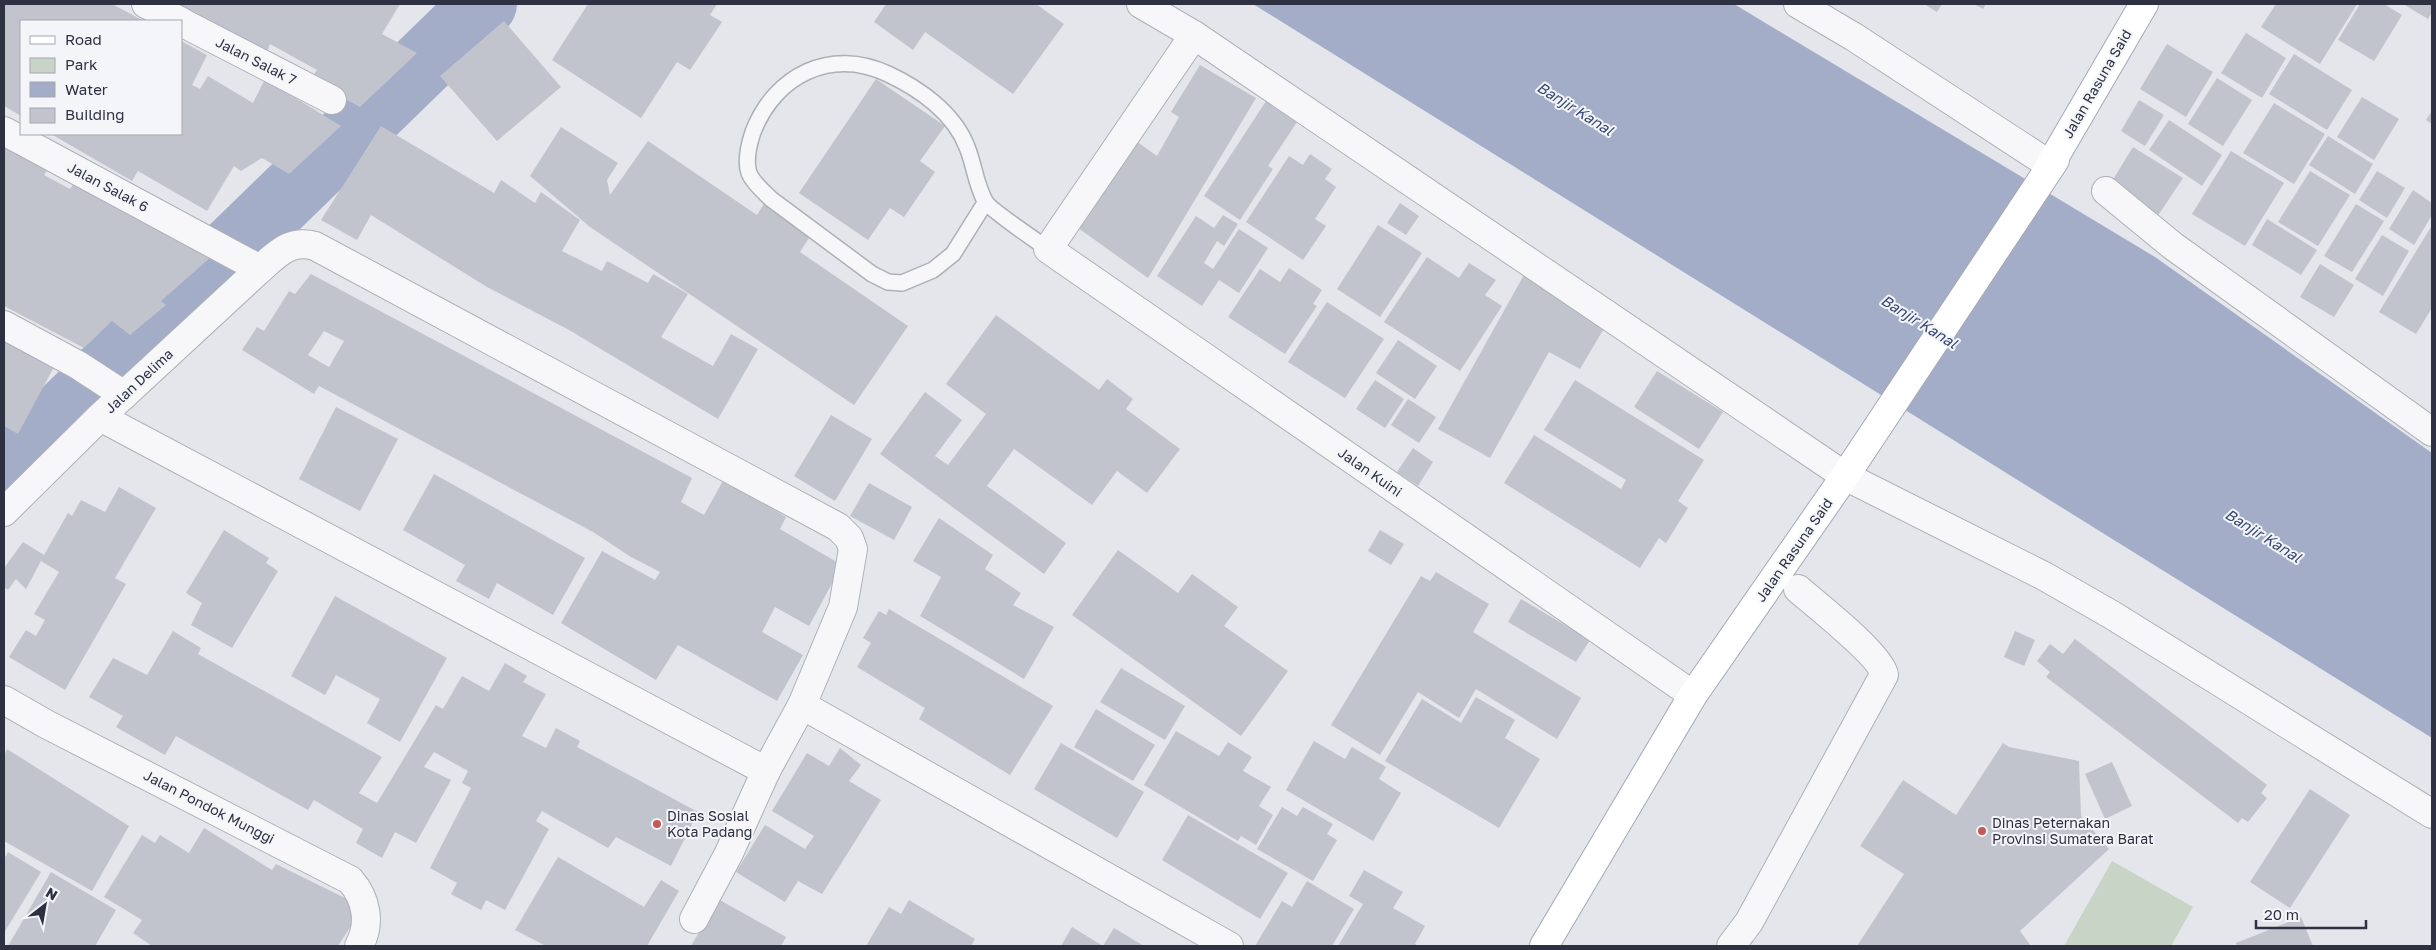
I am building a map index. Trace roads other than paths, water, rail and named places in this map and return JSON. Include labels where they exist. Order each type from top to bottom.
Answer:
[{"type":"main road","name":"Jalan Rasuna Said","points":[[1544,946],[1693,695],[1788,581],[1852,466],[2053,163],[2144,4]]},
{"type":"street","name":"Jalan Salak 7","points":[[146,4],[176,20]]},
{"type":"street","points":[[1142,4],[1194,34],[1852,466],[2112,615],[2432,814]]},
{"type":"street","points":[[1798,4],[1854,37],[2053,163]]},
{"type":"street","name":"Jalan Salak 7","points":[[182,23],[332,100]]},
{"type":"street","points":[[1048,249],[1194,34]]},
{"type":"street","name":"Jalan Salak 6","points":[[4,131],[213,243],[261,261]]},
{"type":"street","points":[[2106,190],[2173,246],[2432,432]]},
{"type":"street","name":"Jalan Delima","points":[[4,512],[100,417],[119,391],[261,261],[297,243],[315,246],[838,527],[849,538],[853,549],[843,607],[802,705],[766,771],[729,853],[694,919]]},
{"type":"street","name":"Jalan Kuini","points":[[1048,249],[1693,695]]},
{"type":"street","points":[[4,325],[78,365],[119,391]]},
{"type":"street","points":[[100,417],[766,771]]},
{"type":"street","points":[[1732,946],[1749,922],[1884,675],[1881,665],[1864,647],[1788,581]]},
{"type":"street","name":"Jalan Pondok Munggi","points":[[4,700],[46,724],[350,880],[361,896],[366,919],[366,929],[358,946]]},
{"type":"street","points":[[802,705],[1229,946]]},
{"type":"lane","points":[[985,203],[948,260],[907,282],[888,282],[872,274],[771,199],[760,188],[749,174],[748,158],[751,138],[757,123],[779,90],[806,70],[827,64],[850,64],[870,67],[888,74],[914,89],[950,118],[967,146],[985,203],[1048,249]]},
{"type":"water","name":"Banjir Kanal","points":[[1253,4],[1734,4],[2155,257],[2432,453],[2432,738]]},
{"type":"waterway","points":[[4,471],[484,4]]},
{"type":"place","name":"Dinas Sosial Kota Padang","points":[[657,824]]},
{"type":"place","name":"Dinas Peternakan Provinsi Sumatera Barat","points":[[1982,831]]}]
